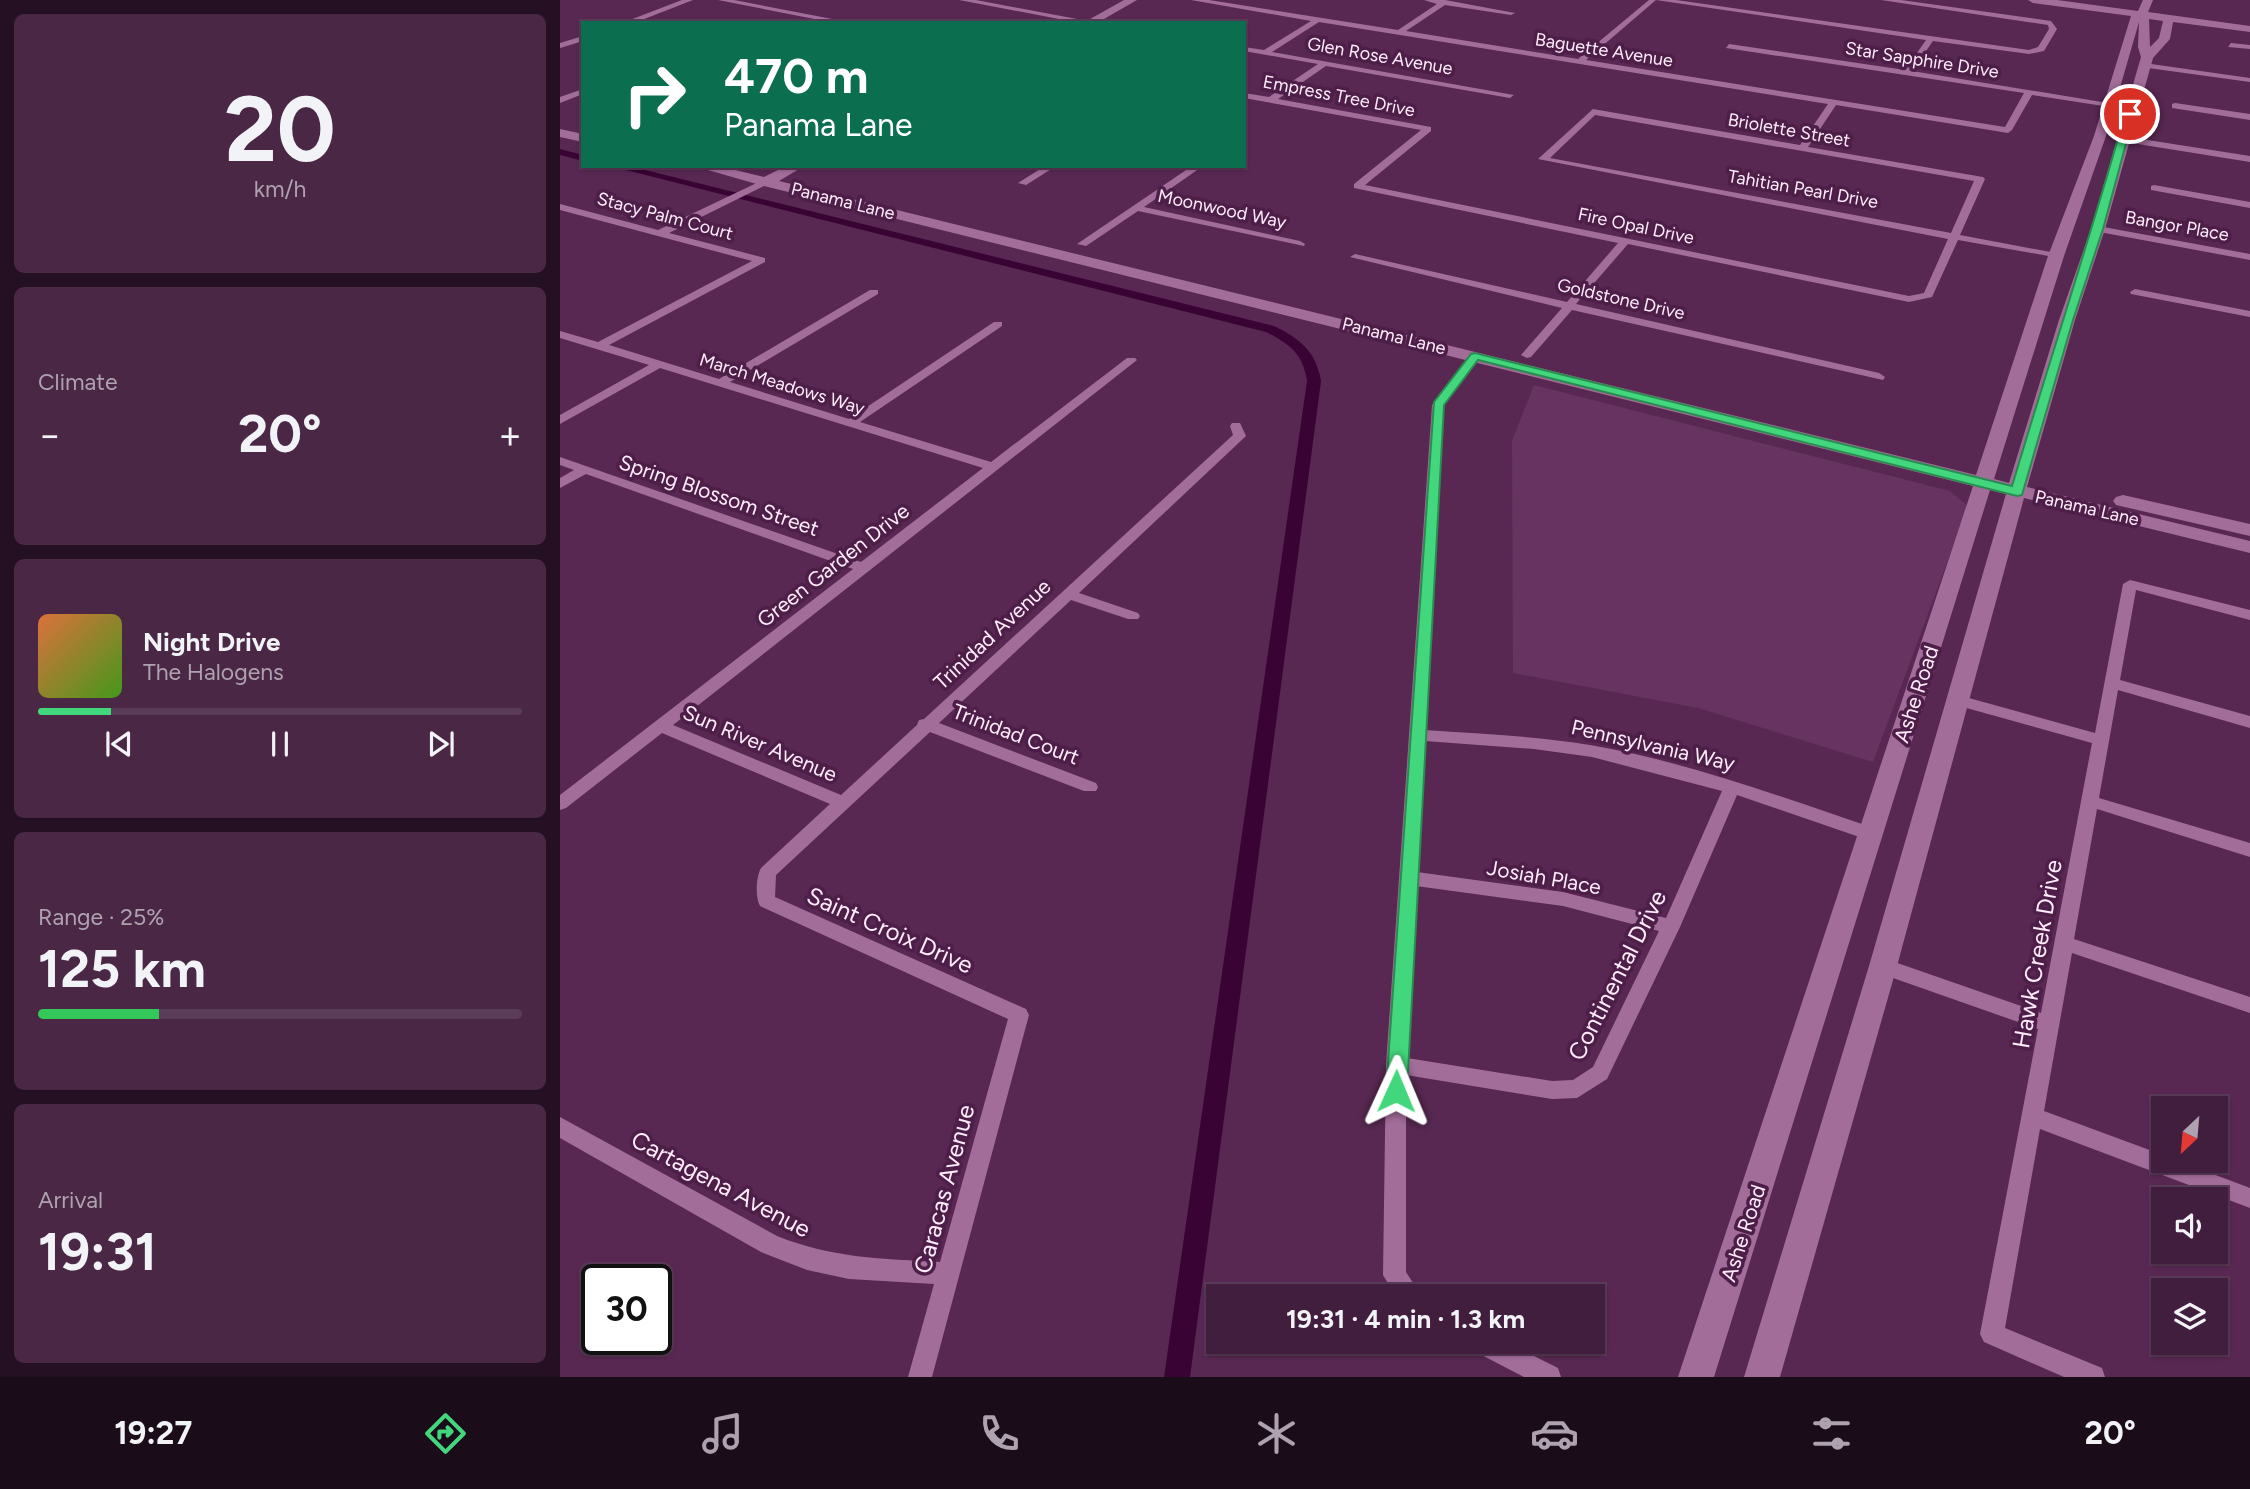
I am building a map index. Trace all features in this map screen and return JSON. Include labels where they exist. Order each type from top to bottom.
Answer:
[{"type":"main road","points":[[1091,21],[1132,0]]},
{"type":"main road","points":[[2033,0],[2250,29]]},
{"type":"main road","name":"Ashe Road","points":[[1696,1377],[2056,256],[2110,104],[2134,19],[2142,15],[2148,0]]},
{"type":"main road","name":"Ashe Road","points":[[1762,1377],[2019,484],[2098,229],[2146,61],[2142,15]]},
{"type":"main road","points":[[2146,61],[2164,39],[2169,18]]},
{"type":"main road","points":[[560,121],[581,126]]},
{"type":"main road","points":[[560,133],[581,138]]},
{"type":"main road","name":"Panama Lane","points":[[709,168],[1475,356],[2019,484],[2250,530]]},
{"type":"main road","name":"Panama Lane","points":[[772,168],[790,170],[1527,355],[1985,476]]},
{"type":"main road","points":[[765,182],[790,170]]},
{"type":"main road","points":[[2085,177],[2090,181],[2091,193],[2087,221],[2098,229]]},
{"type":"main road","points":[[1000,239],[1014,236],[1064,247],[1082,244]]},
{"type":"main road","points":[[2056,256],[2069,261],[2072,266],[2065,297],[2072,307]]},
{"type":"main road","points":[[2043,301],[2056,314],[2047,351],[2056,361]]},
{"type":"main road","points":[[1475,356],[1527,355]]},
{"type":"main road","name":"Panama Lane","points":[[2019,484],[2250,547]]},
{"type":"street","points":[[631,21],[689,0]]},
{"type":"street","points":[[722,0],[838,21]]},
{"type":"street","points":[[963,0],[1083,21]]},
{"type":"street","name":"Baguette Avenue","points":[[1195,0],[2008,130],[2029,92]]},
{"type":"street","points":[[1429,0],[1511,13]]},
{"type":"street","points":[[1579,62],[1653,0]]},
{"type":"street","points":[[1660,0],[2029,52],[2041,49],[2053,29],[2051,23],[1888,0]]},
{"type":"street","points":[[1399,33],[1444,2]]},
{"type":"street","points":[[777,10],[790,5]]},
{"type":"street","points":[[1266,52],[1317,20]]},
{"type":"street","points":[[1908,74],[1931,38]]},
{"type":"street","points":[[560,46],[581,39]]},
{"type":"street","points":[[2231,45],[2250,47]]},
{"type":"street","name":"Star Sapphire Drive","points":[[1729,46],[2110,104]]},
{"type":"street","name":"Glen Rose Avenue","points":[[1246,49],[1510,95]]},
{"type":"street","points":[[2146,61],[2250,80]]},
{"type":"street","points":[[1270,100],[1325,63]]},
{"type":"street","points":[[560,100],[581,92]]},
{"type":"street","name":"Empress Tree Drive","points":[[1246,95],[1428,129],[1357,186]]},
{"type":"street","points":[[1803,148],[1833,103]]},
{"type":"street","points":[[2175,106],[2250,117]]},
{"type":"street","name":"Briolette Street","points":[[1543,159],[1593,112],[1980,179],[1956,235]]},
{"type":"street","points":[[2122,139],[2250,159]]},
{"type":"street","name":"Tahitian Pearl Drive","points":[[1543,159],[2056,256]]},
{"type":"street","points":[[1023,183],[1049,168]]},
{"type":"street","points":[[1082,244],[1196,168]]},
{"type":"street","points":[[660,233],[765,182]]},
{"type":"street","name":"Fire Opal Drive","points":[[1357,186],[1909,299],[1928,295],[1956,235]]},
{"type":"street","points":[[2154,188],[2250,205]]},
{"type":"street","name":"Stacy Palm Court","points":[[560,206],[761,260],[599,346]]},
{"type":"street","name":"Moonwood Way","points":[[1136,208],[1300,244]]},
{"type":"street","name":"Bangor Place","points":[[2098,229],[2250,257]]},
{"type":"street","points":[[1527,355],[1625,241]]},
{"type":"street","name":"Goldstone Drive","points":[[1355,257],[1879,377]]},
{"type":"street","points":[[721,383],[874,292]]},
{"type":"street","points":[[2135,292],[2250,314]]},
{"type":"street","points":[[851,424],[998,324]]},
{"type":"street","name":"March Meadows Way","points":[[560,334],[993,467]]},
{"type":"street","points":[[1401,1284],[1394,1275],[1396,1065],[1438,405],[1475,356]]},
{"type":"street","name":"Green Garden Drive","points":[[560,804],[1131,360]]},
{"type":"street","points":[[560,420],[659,365]]},
{"type":"street","name":"Trinidad Avenue","points":[[767,873],[925,724],[1240,436],[1236,426]]},
{"type":"street","name":"Spring Blossom Street","points":[[560,461],[864,568]]},
{"type":"street","points":[[560,484],[584,470]]},
{"type":"street","name":"Hawk Creek Drive","points":[[2093,1377],[1992,1334],[2130,584],[2250,615]]},
{"type":"street","points":[[1067,594],[1133,616]]},
{"type":"street","points":[[2112,684],[2250,722]]},
{"type":"street","points":[[1958,700],[2101,740]]},
{"type":"street","name":"Trinidad Court","points":[[925,724],[1090,787]]},
{"type":"street","name":"Sun River Avenue","points":[[661,726],[841,802]]},
{"type":"street","name":"Pennsylvania Way","points":[[1417,736],[1552,745],[1641,762],[1732,787],[1871,834]]},
{"type":"street","name":"Continental Drive","points":[[1396,1065],[1552,1090],[1577,1088],[1600,1073],[1671,927],[1732,787]]},
{"type":"street","points":[[2090,801],[2250,850]]},
{"type":"street","name":"Saint Croix Drive","points":[[767,873],[766,901],[1019,1015]]},
{"type":"street","name":"Josiah Place","points":[[1408,878],[1563,899],[1671,927]]},
{"type":"street","points":[[2064,943],[2250,1005]]},
{"type":"street","points":[[1882,966],[2049,1024]]},
{"type":"street","name":"Caracas Avenue","points":[[920,1377],[1019,1015]]},
{"type":"street","points":[[2032,1116],[2250,1198]]},
{"type":"street","name":"Cartagena Avenue","points":[[560,1127],[769,1244],[807,1259],[849,1268],[948,1274]]},
{"type":"street","points":[[1504,1354],[1549,1377]]},
{"type":"shaded area","points":[[1534,385],[1950,491],[1968,506],[1873,762],[1698,708],[1513,673],[1512,441]]},
{"type":"waterway","points":[[560,152],[581,157]]},
{"type":"waterway","points":[[623,168],[1270,329],[1295,343],[1310,361],[1314,381],[1177,1377]]},
{"type":"route","points":[[1396,1091],[1438,405],[1475,356],[2017,492],[2067,320],[2098,229],[2130,114]]}]
